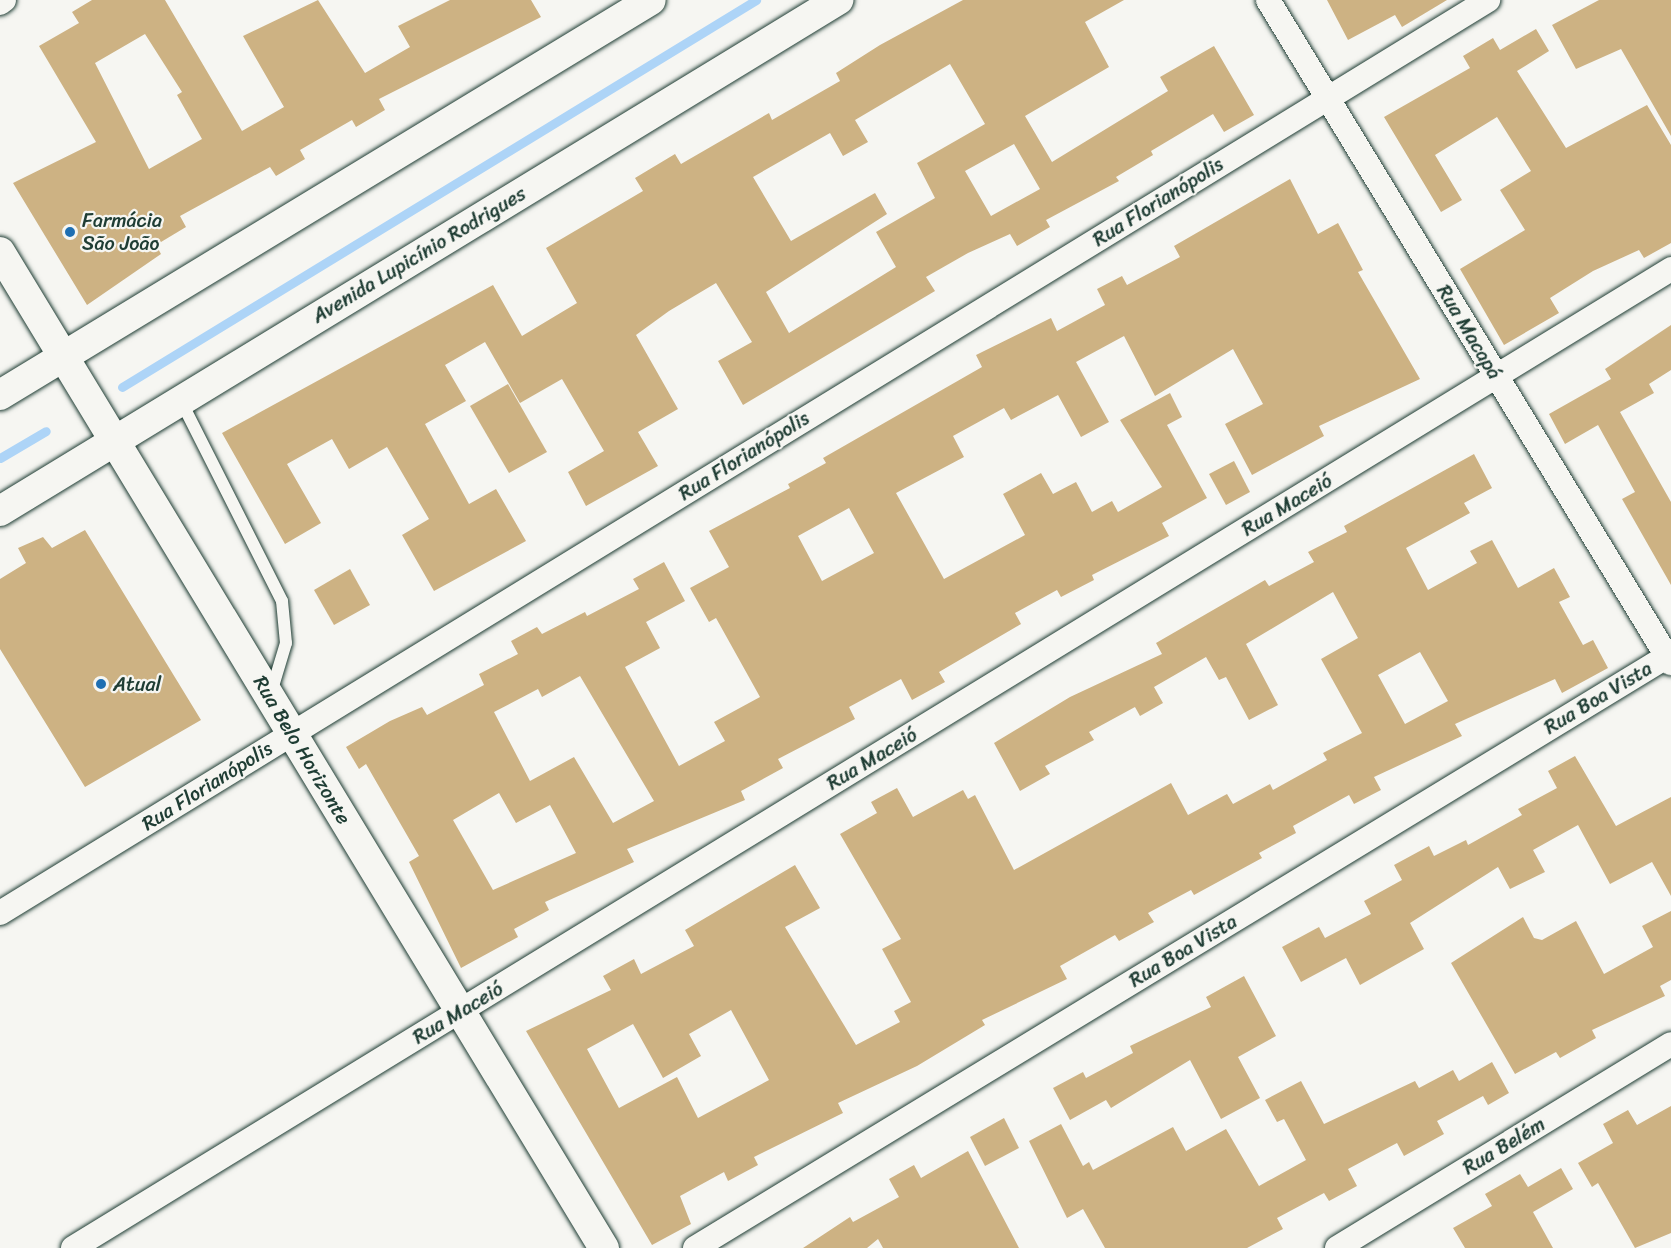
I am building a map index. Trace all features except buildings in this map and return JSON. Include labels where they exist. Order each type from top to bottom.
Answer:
[{"type":"street","points":[[0,3],[4,0]]},
{"type":"street","points":[[0,395],[651,0]]},
{"type":"street","name":"Avenida Lupicínio Rodrigues","points":[[0,511],[838,0]]},
{"type":"street","name":"Rua Macapá","points":[[1268,0],[1670,658]]},
{"type":"street","name":"Rua Florianópolis","points":[[0,913],[1488,0]]},
{"type":"street","name":"Rua Belo Horizonte","points":[[0,252],[604,1248]]},
{"type":"street","name":"Rua Maceió","points":[[73,1248],[1671,269]]},
{"type":"street","name":"Rua Boa Vista","points":[[694,1248],[1670,658]]},
{"type":"street","name":"Rua Belém","points":[[1337,1248],[1671,1044]]},
{"type":"lane","points":[[181,401],[282,601],[286,643],[270,697]]},
{"type":"waterway","points":[[122,387],[756,0]]},
{"type":"waterway","points":[[0,458],[46,431]]},
{"type":"place","name":"Farmácia São João","points":[[70,232]]},
{"type":"place","name":"Atual","points":[[101,684]]}]
